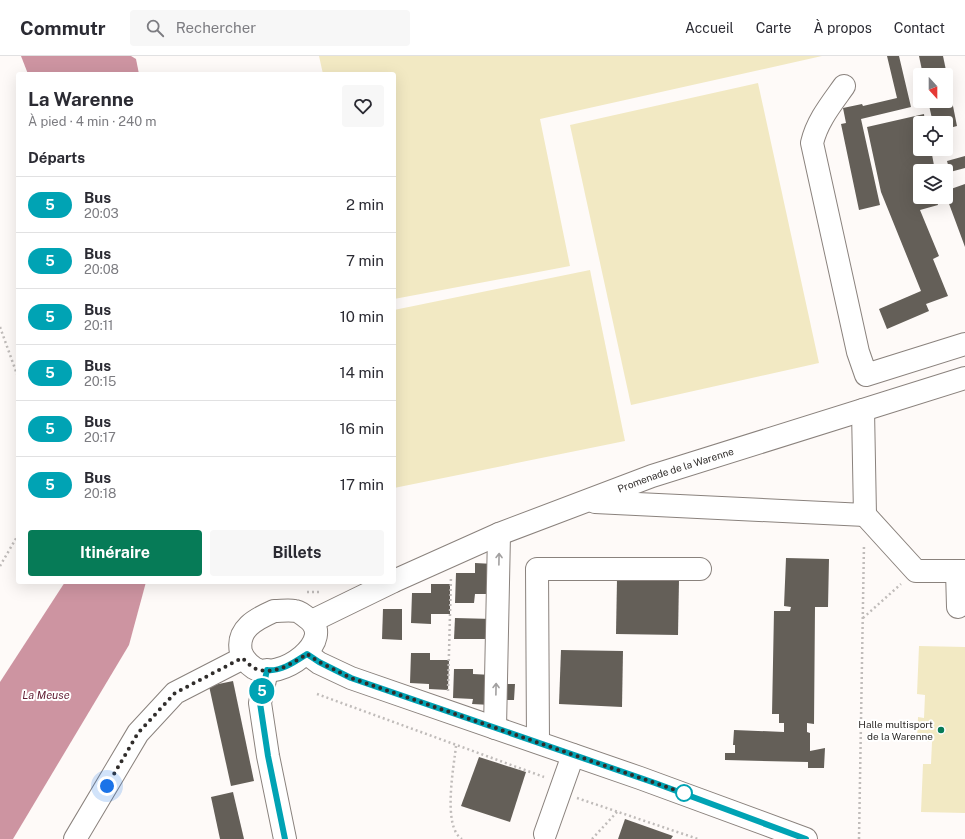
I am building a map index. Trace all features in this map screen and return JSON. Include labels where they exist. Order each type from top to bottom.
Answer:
[{"type":"street","points":[[844,86],[824,115],[814,133],[812,143],[858,352],[866,376],[965,344]]},
{"type":"street","name":"Promenade de la Warenne","points":[[396,581],[451,554],[499,534],[652,476],[965,378]]},
{"type":"street","points":[[863,410],[865,515],[916,571],[961,571],[958,607]]},
{"type":"street","points":[[586,501],[865,515]]},
{"type":"street","points":[[495,728],[499,534]]},
{"type":"street","points":[[538,742],[537,569],[700,569]]},
{"type":"street","name":"Promenade de la Warenne","points":[[312,621],[389,584]]},
{"type":"street","points":[[297,611],[312,621],[315,629],[314,642],[307,654],[292,663],[272,671],[255,669],[242,658],[239,643],[245,630],[258,618],[274,612],[297,611]]},
{"type":"street","points":[[307,654],[319,662],[351,678],[756,819],[806,839]]},
{"type":"street","points":[[75,839],[138,733],[175,693],[242,658]]},
{"type":"street","points":[[267,670],[260,703],[268,756],[285,839]]},
{"type":"street","points":[[545,834],[574,755]]},
{"type":"path","points":[[0,327],[16,371]]},
{"type":"path","points":[[859,839],[865,515]]},
{"type":"path","points":[[0,566],[16,538]]},
{"type":"path","points":[[447,712],[451,554]]},
{"type":"path","points":[[863,619],[916,571]]},
{"type":"path","points":[[317,694],[456,746],[542,776],[560,792],[698,839]]},
{"type":"path","points":[[456,746],[450,809],[453,826],[461,839]]},
{"type":"path","points":[[592,839],[617,812]]},
{"type":"shaded area","points":[[319,56],[822,56],[540,119],[570,266],[396,299],[396,72],[323,72]]},
{"type":"shaded area","points":[[758,83],[819,363],[631,405],[570,125]]},
{"type":"shaded area","points":[[590,270],[625,441],[396,488],[396,310]]},
{"type":"shaded area","name":"Halle multisport de la Warenne","points":[[919,646],[965,647],[965,813],[921,812],[923,764],[931,764],[932,742],[917,741],[918,717],[924,718],[925,695],[917,694]]},
{"type":"water","points":[[21,56],[131,56],[136,59],[139,72],[27,72]]},
{"type":"water","name":"La Meuse","points":[[64,584],[145,584],[129,645],[13,839],[0,839],[0,682]]},
{"type":"building","points":[[887,56],[899,56],[911,107],[861,119],[880,205],[859,210],[841,124],[846,123],[843,108],[862,104],[863,106],[897,98]]},
{"type":"building","points":[[919,56],[943,56],[946,68],[922,68]]},
{"type":"building","points":[[953,106],[957,126],[953,127],[953,116],[931,116],[930,108],[953,108]]},
{"type":"building","points":[[913,117],[913,156],[932,156],[934,164],[913,164],[913,204],[938,204],[920,210],[939,256],[933,259],[948,296],[926,304],[929,311],[887,329],[879,309],[921,291],[881,192],[867,127]]},
{"type":"building","points":[[965,156],[965,168],[953,171],[953,164],[948,164],[947,161]]},
{"type":"building","points":[[965,184],[965,247],[949,204],[953,204],[953,188]]},
{"type":"building","points":[[786,558],[829,559],[828,607],[815,607],[814,724],[807,723],[807,732],[810,733],[810,751],[825,748],[824,768],[808,768],[808,762],[725,760],[725,753],[735,753],[735,745],[733,745],[734,730],[784,732],[784,723],[779,723],[779,714],[772,714],[774,611],[790,611],[791,607],[784,606]]},
{"type":"building","points":[[475,563],[494,564],[493,594],[475,594],[474,603],[455,603],[456,573],[475,573]]},
{"type":"building","points":[[617,579],[679,580],[678,635],[616,634]]},
{"type":"building","points":[[431,584],[450,584],[450,614],[431,614],[431,624],[411,623],[412,593],[431,593]]},
{"type":"building","points":[[383,609],[402,609],[402,640],[382,639]]},
{"type":"building","points":[[455,618],[493,619],[493,639],[454,639]]},
{"type":"building","points":[[561,650],[623,651],[622,707],[559,704]]},
{"type":"building","points":[[411,653],[430,653],[430,660],[449,660],[448,690],[429,689],[429,684],[410,683]]},
{"type":"building","points":[[454,669],[473,669],[473,674],[492,675],[491,705],[472,704],[473,699],[453,698]]},
{"type":"building","points":[[233,681],[254,781],[231,786],[209,686]]},
{"type":"building","points":[[501,684],[515,684],[514,700],[501,700]]},
{"type":"building","points":[[479,757],[526,772],[510,822],[461,806]]},
{"type":"building","points":[[233,792],[244,839],[220,839],[211,797]]},
{"type":"building","points":[[625,819],[673,836],[671,839],[618,839]]},
{"type":"bus line","name":"5","points":[[285,839],[268,756],[260,703],[267,670],[272,671],[292,663],[307,654],[331,669],[351,678],[655,783],[756,819],[806,839]]},
{"type":"place","name":"Halle multisport de la Warenne","points":[[941,730]]},
{"type":"route","points":[[107,786],[138,733],[175,693],[242,658],[255,669],[272,671],[292,663],[307,654],[331,669],[351,678],[684,793]]}]
